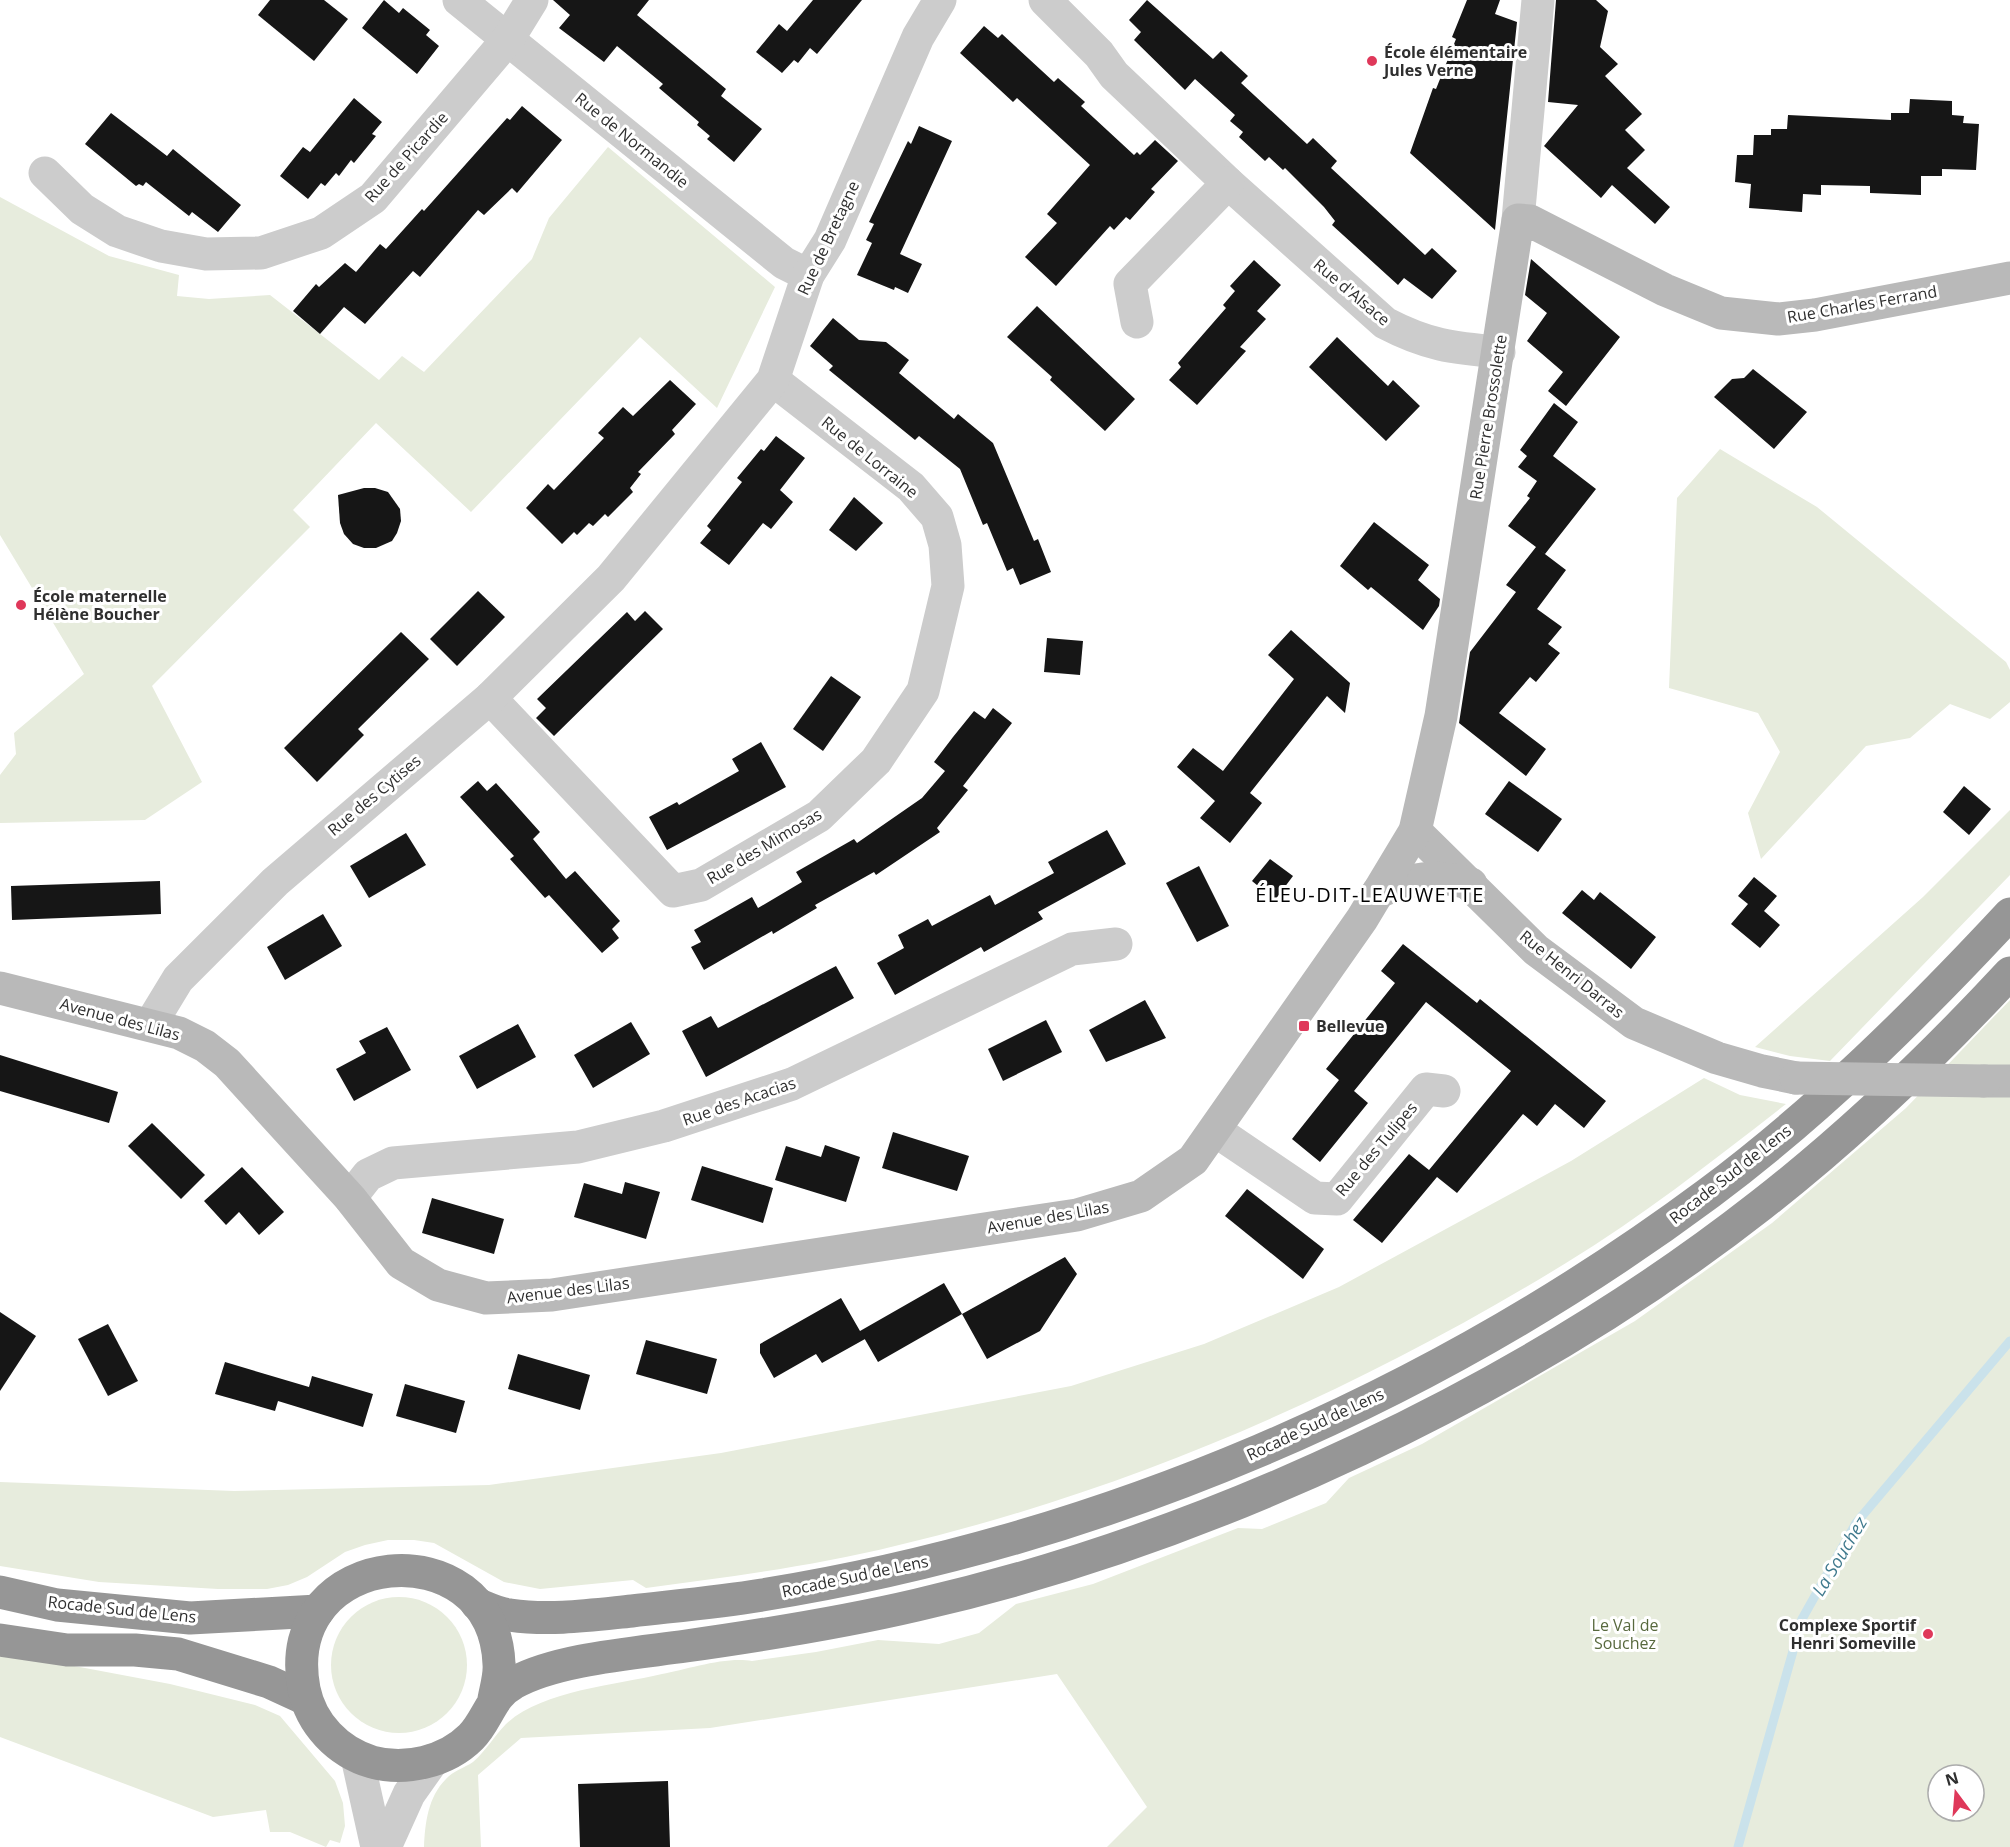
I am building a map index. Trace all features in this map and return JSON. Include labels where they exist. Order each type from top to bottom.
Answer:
[{"type":"highway","name":"Rocade Sud de Lens","points":[[477,1604],[508,1615],[579,1616],[732,1600],[818,1586],[986,1546],[1068,1521],[1207,1473],[1358,1407],[1516,1323],[1639,1244],[1713,1190],[1869,1058],[1929,1001],[2010,914]]},
{"type":"highway","points":[[494,1699],[500,1666],[494,1633],[477,1604],[449,1580],[414,1569],[377,1570],[344,1585],[318,1611],[305,1639],[301,1669],[306,1699],[318,1723],[335,1742],[357,1757],[381,1764],[408,1766],[434,1760],[471,1737],[494,1699],[511,1683],[590,1660],[836,1624],[928,1603],[1056,1568],[1207,1515],[1355,1451],[1505,1375],[1657,1282],[1759,1207],[1836,1144],[1926,1061],[2010,973]]},
{"type":"highway","name":"Rocade Sud de Lens","points":[[0,1592],[57,1605],[190,1618],[318,1611]]},
{"type":"highway","points":[[0,1640],[67,1650],[135,1650],[178,1654],[269,1682],[306,1699]]},
{"type":"street","name":"Rue de Normandie","points":[[459,0],[784,263],[808,275]]},
{"type":"street","name":"Rue de Picardie","points":[[45,172],[82,208],[117,231],[161,246],[206,254],[261,253],[321,233],[373,198],[508,39],[532,0]]},
{"type":"street","name":"Rue de Bretagne","points":[[611,578],[773,380],[808,275],[830,240],[918,37],[940,0]]},
{"type":"street","name":"Rue d'Alsace","points":[[1045,0],[1099,54],[1114,75],[1228,183],[1385,322],[1416,339],[1454,348],[1499,352]]},
{"type":"street","name":"Rue Pierre Brossolette","points":[[1415,831],[1441,716],[1499,352],[1518,220],[1538,0]]},
{"type":"street","points":[[1137,322],[1130,284],[1228,183]]},
{"type":"street","name":"Rue Charles Ferrand","points":[[1518,220],[1530,221],[1665,290],[1721,313],[1778,319],[1815,315],[2010,278]]},
{"type":"street","name":"Rue de Lorraine","points":[[773,380],[911,487],[937,517],[945,545],[948,586],[922,691]]},
{"type":"street","name":"Rue des Cytises","points":[[150,1024],[178,979],[298,859],[490,698],[611,578]]},
{"type":"street","name":"Rue des Mimosas","points":[[490,698],[673,891],[701,885],[819,816],[876,761],[922,691]]},
{"type":"street","points":[[1216,1131],[1378,892],[1415,831]]},
{"type":"street","name":"Rue Henri Darras","points":[[1415,831],[1536,950],[1634,1023],[1717,1058],[1796,1078],[1997,1081]]},
{"type":"street","points":[[1378,892],[1400,883],[1425,878],[1457,880],[1471,884]]},
{"type":"street","name":"Rue des Acacias","points":[[350,1198],[368,1175],[393,1163],[578,1147],[664,1126],[782,1088],[1072,949],[1116,944]]},
{"type":"street","name":"Avenue des Lilas","points":[[0,988],[150,1024],[179,1033],[205,1046],[227,1063],[350,1198],[401,1263],[438,1285],[486,1298],[552,1295],[1077,1215],[1141,1196],[1193,1160],[1216,1131]]},
{"type":"street","name":"Rue des Tulipes","points":[[1216,1131],[1315,1198],[1337,1199],[1426,1089],[1444,1091]]},
{"type":"street","points":[[357,1757],[377,1847]]},
{"type":"street","points":[[385,1847],[409,1794],[434,1760]]},
{"type":"green space","points":[[608,147],[775,287],[717,408],[640,337],[471,512],[376,423],[293,510],[310,527],[152,686],[202,782],[145,820],[0,823],[0,775],[16,754],[14,733],[84,674],[0,535],[0,197],[109,256],[179,275],[177,296],[209,299],[270,295],[379,380],[402,356],[424,372],[532,259],[549,218]]},
{"type":"green space","points":[[1720,449],[1817,507],[2006,662],[2010,670],[2010,702],[1990,719],[1950,704],[1910,738],[1866,746],[1761,859],[1748,813],[1780,752],[1758,713],[1669,688],[1677,498]]},
{"type":"green space","points":[[2010,810],[2010,875],[1830,1061],[1790,1056],[1755,1047],[1923,897]]},
{"type":"green space","name":"Le Val de Souchez","points":[[2010,1000],[2010,1847],[1107,1847],[1147,1807],[1057,1674],[710,1728],[521,1738],[478,1775],[481,1847],[424,1847],[431,1802],[440,1786],[452,1774],[478,1758],[506,1724],[539,1704],[580,1691],[731,1660],[752,1661],[878,1640],[939,1644],[979,1633],[1016,1604],[1093,1584],[1238,1528],[1262,1529],[1326,1503],[1349,1478],[1422,1444],[1635,1321],[1772,1223],[1906,1108]]},
{"type":"green space","points":[[1704,1078],[1740,1095],[1786,1104],[1678,1186],[1595,1245],[1407,1353],[1325,1394],[1242,1431],[1071,1496],[983,1523],[895,1546],[803,1565],[646,1588],[633,1580],[540,1589],[504,1582],[434,1543],[414,1540],[388,1540],[365,1545],[345,1552],[307,1577],[288,1585],[267,1589],[218,1589],[99,1582],[0,1566],[0,1482],[234,1491],[489,1485],[721,1453],[1071,1386],[1204,1344],[1339,1287],[1571,1161]]},
{"type":"green space","points":[[399,1597],[425,1602],[437,1608],[447,1617],[456,1627],[462,1639],[467,1665],[462,1691],[456,1703],[447,1713],[437,1722],[425,1728],[399,1733],[373,1728],[361,1722],[351,1713],[342,1703],[336,1691],[331,1665],[336,1639],[342,1627],[351,1617],[361,1608],[373,1602]]},
{"type":"green space","points":[[0,1652],[170,1684],[255,1705],[280,1716],[335,1781],[343,1803],[345,1826],[340,1843],[330,1840],[326,1847],[290,1832],[270,1832],[266,1810],[213,1817],[0,1737]]},
{"type":"building","points":[[270,0],[324,0],[348,19],[314,61],[258,15]]},
{"type":"building","points":[[384,0],[399,13],[403,8],[430,30],[426,35],[439,46],[417,74],[362,28]]},
{"type":"building","points":[[553,0],[649,0],[637,15],[726,89],[721,96],[762,129],[734,162],[707,139],[710,136],[697,125],[699,122],[659,88],[663,84],[617,46],[604,62],[559,28],[570,15]]},
{"type":"building","points":[[813,0],[862,0],[817,54],[810,48],[798,63],[794,60],[782,73],[756,52],[779,24],[787,31]]},
{"type":"building","points":[[1147,0],[1213,59],[1221,51],[1248,76],[1241,83],[1307,144],[1313,138],[1337,161],[1331,168],[1425,255],[1432,248],[1457,271],[1432,299],[1404,278],[1398,285],[1332,225],[1335,221],[1324,207],[1285,168],[1283,170],[1269,157],[1265,161],[1239,137],[1243,132],[1230,121],[1235,115],[1195,79],[1185,90],[1134,40],[1141,32],[1129,20]]},
{"type":"building","points":[[1467,0],[1500,0],[1495,14],[1517,22],[1495,230],[1410,153],[1433,88],[1436,89],[1456,39],[1452,37]]},
{"type":"building","points":[[1556,0],[1596,0],[1608,11],[1600,47],[1618,64],[1605,76],[1642,114],[1625,130],[1645,150],[1627,168],[1670,207],[1655,224],[1612,185],[1601,198],[1544,146],[1578,105],[1548,102]]},
{"type":"building","points":[[984,26],[998,38],[1002,34],[1054,82],[1058,78],[1085,102],[1081,106],[1134,155],[1137,152],[1140,155],[1155,140],[1178,161],[1151,189],[1155,192],[1130,220],[1126,217],[1114,230],[1110,226],[1056,286],[1025,257],[1057,223],[1047,214],[1090,165],[1017,98],[1013,102],[960,53]]},
{"type":"building","points":[[354,98],[382,122],[372,134],[376,136],[354,163],[351,160],[339,176],[336,173],[325,186],[321,183],[308,199],[280,176],[303,147],[310,152]]},
{"type":"building","points":[[1910,99],[1952,101],[1952,115],[1964,116],[1963,123],[1979,124],[1976,170],[1942,169],[1942,176],[1921,176],[1921,195],[1870,193],[1870,186],[1821,185],[1821,195],[1803,194],[1802,212],[1749,208],[1751,184],[1735,182],[1737,155],[1753,155],[1754,135],[1771,135],[1771,129],[1787,129],[1788,115],[1891,120],[1891,113],[1909,113]]},
{"type":"building","points":[[522,106],[562,140],[517,193],[512,188],[484,215],[478,210],[420,277],[413,271],[365,324],[344,307],[320,334],[293,311],[316,284],[319,287],[345,263],[356,272],[380,244],[386,249],[422,209],[424,211],[507,118],[510,120]]},
{"type":"building","points":[[111,113],[167,156],[173,149],[241,205],[218,232],[192,212],[189,216],[146,182],[143,186],[139,184],[136,186],[85,144]]},
{"type":"building","points":[[919,126],[952,141],[900,254],[922,264],[908,293],[895,287],[894,290],[857,275],[872,243],[866,240],[874,224],[869,222],[908,141],[911,144]]},
{"type":"building","points":[[1531,259],[1620,337],[1566,406],[1548,391],[1563,372],[1527,341],[1547,313],[1525,295]]},
{"type":"building","points":[[1254,260],[1281,285],[1257,311],[1266,319],[1240,347],[1246,351],[1197,405],[1169,380],[1181,367],[1178,363],[1226,308],[1223,305],[1235,291],[1230,286]]},
{"type":"building","points":[[1037,306],[1135,399],[1105,431],[1050,380],[1052,377],[1007,337]]},
{"type":"building","points":[[833,318],[859,340],[886,342],[909,360],[899,373],[954,419],[958,414],[993,443],[1034,541],[1038,539],[1051,572],[1020,585],[1013,568],[1007,571],[987,523],[983,525],[960,469],[919,436],[915,440],[829,370],[833,366],[810,346]]},
{"type":"building","points":[[1337,337],[1388,386],[1393,380],[1420,406],[1386,441],[1309,367]]},
{"type":"building","points":[[1753,369],[1807,412],[1774,449],[1714,397],[1732,379],[1744,378]]},
{"type":"building","points":[[670,380],[696,404],[672,430],[675,434],[638,472],[641,474],[630,488],[633,492],[608,517],[605,514],[593,526],[589,523],[577,535],[574,532],[562,544],[526,508],[548,484],[554,490],[604,438],[598,433],[623,407],[633,416]]},
{"type":"building","points":[[1554,403],[1578,422],[1553,456],[1596,489],[1545,554],[1537,548],[1566,570],[1537,609],[1562,627],[1548,644],[1560,653],[1536,682],[1530,677],[1499,713],[1546,749],[1526,776],[1459,723],[1470,652],[1516,592],[1506,585],[1536,547],[1508,526],[1530,498],[1527,496],[1537,481],[1518,467],[1527,456],[1520,450]]},
{"type":"building","points":[[776,436],[805,458],[780,490],[793,502],[771,529],[763,523],[729,565],[700,543],[711,530],[707,526],[742,482],[737,478],[761,449],[764,451]]},
{"type":"building","points":[[364,488],[375,488],[388,492],[400,509],[401,521],[397,533],[392,541],[376,548],[364,548],[353,544],[344,534],[340,523],[338,495]]},
{"type":"building","points":[[854,497],[883,523],[856,551],[829,530]]},
{"type":"building","points":[[1374,522],[1429,565],[1418,580],[1440,599],[1439,606],[1423,630],[1371,587],[1368,590],[1340,566]]},
{"type":"building","points":[[478,591],[505,617],[457,666],[430,639]]},
{"type":"building","points":[[645,611],[663,629],[554,736],[536,718],[546,708],[537,699],[627,612],[635,621]]},
{"type":"building","points":[[1291,630],[1350,683],[1345,713],[1327,696],[1250,793],[1262,803],[1230,843],[1200,818],[1215,801],[1177,767],[1193,748],[1223,771],[1294,679],[1268,655]]},
{"type":"building","points":[[401,632],[429,659],[358,729],[364,735],[317,782],[284,748]]},
{"type":"building","points":[[1047,638],[1083,641],[1080,675],[1044,672]]},
{"type":"building","points":[[831,676],[861,697],[823,751],[793,729]]},
{"type":"building","points":[[993,708],[1012,723],[963,786],[968,790],[937,828],[940,832],[876,875],[874,872],[815,905],[817,908],[773,934],[772,931],[704,970],[691,947],[701,942],[694,930],[752,897],[758,908],[802,882],[796,872],[854,839],[857,843],[922,798],[945,771],[934,762],[953,737],[974,711],[985,719]]},
{"type":"building","points":[[761,742],[786,787],[667,850],[649,817],[677,802],[679,805],[739,771],[732,759]]},
{"type":"building","points":[[478,781],[487,791],[496,783],[540,832],[533,839],[566,879],[575,871],[620,921],[612,929],[619,938],[602,953],[549,895],[545,898],[510,859],[514,856],[460,797]]},
{"type":"building","points":[[1509,781],[1562,819],[1538,852],[1485,814]]},
{"type":"building","points":[[1964,786],[1991,809],[1969,835],[1943,812]]},
{"type":"building","points":[[1107,830],[1126,864],[1038,912],[1043,919],[984,952],[981,947],[895,995],[877,963],[904,948],[898,935],[928,919],[932,926],[990,895],[995,905],[1054,873],[1048,862]]},
{"type":"building","points":[[406,833],[426,865],[369,898],[350,866]]},
{"type":"building","points":[[1270,859],[1293,876],[1275,900],[1252,881]]},
{"type":"building","points":[[1199,866],[1229,926],[1197,942],[1166,883]]},
{"type":"building","points":[[1754,877],[1777,896],[1764,911],[1780,925],[1760,948],[1731,924],[1748,904],[1738,896]]},
{"type":"building","points":[[160,881],[161,914],[12,920],[11,886]]},
{"type":"building","points":[[1582,890],[1594,900],[1600,892],[1656,937],[1631,969],[1562,913]]},
{"type":"building","points":[[323,914],[342,946],[285,980],[267,947]]},
{"type":"building","points":[[1403,944],[1477,1003],[1480,999],[1606,1101],[1584,1128],[1555,1104],[1537,1126],[1523,1114],[1457,1193],[1437,1177],[1382,1243],[1353,1220],[1409,1154],[1429,1170],[1511,1071],[1426,1002],[1354,1091],[1368,1103],[1320,1162],[1292,1139],[1339,1080],[1326,1069],[1395,983],[1381,971]]},
{"type":"building","points":[[836,966],[854,998],[706,1077],[682,1031],[711,1016],[718,1028]]},
{"type":"building","points":[[1145,1000],[1166,1038],[1106,1062],[1089,1030]]},
{"type":"building","points":[[1046,1020],[1062,1052],[1003,1081],[988,1049]]},
{"type":"building","points":[[631,1022],[650,1054],[593,1088],[574,1055]]},
{"type":"building","points":[[518,1024],[536,1057],[477,1089],[459,1056]]},
{"type":"building","points":[[387,1027],[411,1070],[354,1101],[336,1069],[366,1053],[359,1041]]},
{"type":"building","points":[[0,1055],[118,1092],[109,1123],[0,1091]]},
{"type":"building","points":[[152,1123],[205,1175],[181,1199],[128,1146]]},
{"type":"building","points":[[893,1132],[969,1156],[957,1191],[882,1168]]},
{"type":"building","points":[[825,1145],[860,1157],[846,1202],[775,1180],[786,1146],[821,1157]]},
{"type":"building","points":[[702,1166],[773,1188],[763,1223],[691,1200]]},
{"type":"building","points":[[242,1167],[284,1212],[259,1235],[239,1212],[226,1225],[204,1201]]},
{"type":"building","points":[[625,1182],[660,1192],[646,1239],[574,1217],[584,1183],[622,1194]]},
{"type":"building","points":[[1247,1189],[1324,1249],[1303,1279],[1225,1216]]},
{"type":"building","points":[[432,1198],[504,1219],[494,1254],[422,1233]]},
{"type":"building","points":[[1065,1257],[1077,1274],[1040,1331],[987,1359],[962,1314]]},
{"type":"building","points":[[944,1283],[962,1314],[878,1362],[865,1339],[822,1363],[816,1354],[774,1378],[760,1353],[760,1344],[841,1298],[860,1331]]},
{"type":"building","points":[[0,1312],[36,1336],[0,1391]]},
{"type":"building","points":[[108,1324],[138,1381],[108,1396],[78,1339]]},
{"type":"building","points":[[646,1340],[717,1359],[707,1394],[636,1374]]},
{"type":"building","points":[[518,1354],[590,1375],[580,1410],[508,1389]]},
{"type":"building","points":[[225,1362],[309,1387],[312,1376],[373,1394],[363,1427],[278,1401],[275,1411],[215,1394]]},
{"type":"building","points":[[405,1384],[465,1401],[456,1433],[396,1416]]},
{"type":"building","points":[[668,1781],[670,1847],[580,1847],[578,1784]]},
{"type":"waterway","name":"La Souchez","points":[[1738,1847],[1802,1619],[1856,1523],[2010,1341]]},
{"type":"place","name":"École élémentaire Jules Verne","points":[[1372,61]]},
{"type":"place","name":"École maternelle Hélène Boucher","points":[[21,605]]},
{"type":"place","name":"Bellevue","points":[[1304,1026]]},
{"type":"place","name":"Complexe Sportif Henri Someville","points":[[1928,1634]]},
{"type":"district","name":"ÉLEU-DIT-LEAUWETTE","points":[[1370,894]]}]
